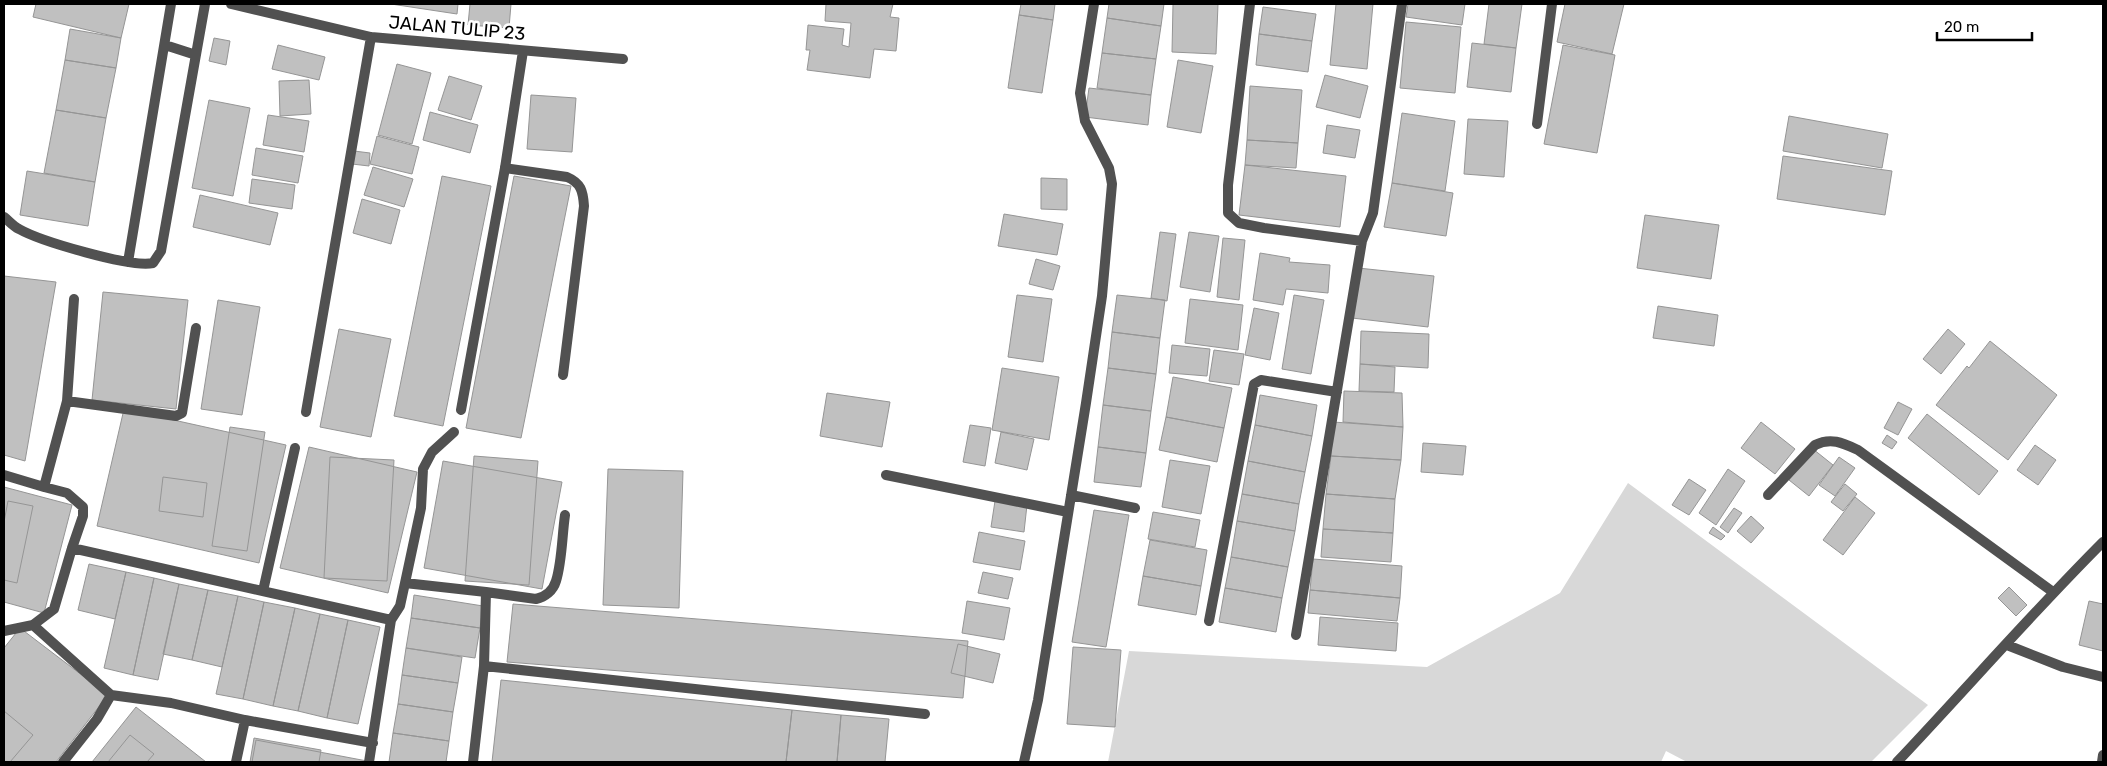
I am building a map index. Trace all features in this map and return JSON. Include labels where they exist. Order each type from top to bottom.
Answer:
[{"type":"street","points":[[128,262],[134,217],[149,146],[171,4]]},
{"type":"street","points":[[4,217],[18,229],[50,243],[128,262],[144,265],[153,263],[160,251],[205,4]]},
{"type":"street","name":"JALAN TULIP 23","points":[[231,4],[371,36],[623,59]]},
{"type":"street","points":[[1024,762],[1038,700],[1102,296],[1112,184],[1108,168],[1085,121],[1081,100],[1094,4]]},
{"type":"street","points":[[1250,4],[1228,185],[1228,213],[1239,223],[1362,241]]},
{"type":"street","points":[[1296,635],[1362,241],[1373,213],[1402,4]]},
{"type":"street","points":[[1537,124],[1552,4]]},
{"type":"street","points":[[306,412],[371,36]]},
{"type":"street","points":[[164,45],[196,55]]},
{"type":"street","points":[[461,410],[505,168],[523,51]]},
{"type":"street","points":[[505,168],[567,177],[576,181],[583,191],[584,206],[563,375]]},
{"type":"street","points":[[44,486],[67,401],[74,299]]},
{"type":"street","points":[[67,401],[176,416],[182,413],[196,328]]},
{"type":"street","points":[[1209,621],[1254,384],[1261,380],[1337,392]]},
{"type":"street","points":[[369,762],[391,620],[400,606],[420,508],[423,469],[432,452],[454,432]]},
{"type":"street","points":[[1768,495],[1815,445],[1823,441],[1834,440],[1843,443],[1858,450],[2053,592]]},
{"type":"street","points":[[263,592],[295,448]]},
{"type":"street","points":[[886,475],[1068,512]]},
{"type":"street","points":[[4,476],[67,493],[83,507],[83,516],[54,609],[33,625],[4,632]]},
{"type":"street","points":[[1071,495],[1135,508]]},
{"type":"street","points":[[405,583],[536,598],[544,597],[555,582],[565,515]]},
{"type":"street","points":[[1897,762],[2007,645],[2053,592],[2103,542]]},
{"type":"street","points":[[72,548],[391,620]]},
{"type":"street","points":[[473,762],[484,666],[486,592]]},
{"type":"street","points":[[33,625],[111,695],[171,703],[245,720],[373,743]]},
{"type":"street","points":[[2007,645],[2063,667],[2103,677]]},
{"type":"street","points":[[484,666],[925,714]]},
{"type":"street","points":[[63,762],[97,719],[111,695]]},
{"type":"street","points":[[236,762],[245,720]]},
{"type":"street","points":[[2102,762],[2103,756]]},
{"type":"shaded area","points":[[1628,483],[1928,705],[1871,762],[1687,762],[1666,751],[1661,762],[1108,762],[1129,651],[1427,667],[1560,593]]},
{"type":"building","points":[[36,4],[129,4],[121,38],[33,17]]},
{"type":"building","points":[[391,4],[458,4],[457,14]]},
{"type":"building","points":[[470,4],[511,4],[509,28],[468,25]]},
{"type":"building","points":[[826,4],[893,4],[890,17],[899,18],[896,51],[874,49],[870,78],[807,70],[810,50],[806,50],[808,25],[844,29],[842,45],[849,47],[851,23],[825,21]]},
{"type":"building","points":[[1021,4],[1055,4],[1053,20],[1019,15]]},
{"type":"building","points":[[1109,4],[1164,4],[1161,26],[1107,18]]},
{"type":"building","points":[[1173,4],[1218,4],[1216,54],[1172,52]]},
{"type":"building","points":[[1336,4],[1373,4],[1367,69],[1330,65]]},
{"type":"building","points":[[1408,4],[1465,4],[1462,25],[1406,17]]},
{"type":"building","points":[[1489,4],[1522,4],[1516,48],[1484,44]]},
{"type":"building","points":[[1565,4],[1624,4],[1612,54],[1557,42]]},
{"type":"building","points":[[1263,7],[1316,14],[1312,41],[1259,34]]},
{"type":"building","points":[[1019,15],[1053,20],[1042,93],[1008,88]]},
{"type":"building","points":[[1107,18],[1161,26],[1156,59],[1102,53]]},
{"type":"building","points":[[1406,22],[1461,27],[1455,93],[1400,88]]},
{"type":"building","points":[[70,29],[121,38],[116,68],[65,60]]},
{"type":"building","points":[[1259,34],[1312,41],[1308,72],[1256,65]]},
{"type":"building","points":[[214,38],[230,41],[226,65],[209,61]]},
{"type":"building","points":[[1472,43],[1516,48],[1511,92],[1467,87]]},
{"type":"building","points":[[278,45],[325,57],[319,80],[272,69]]},
{"type":"building","points":[[1563,45],[1615,55],[1597,153],[1544,144]]},
{"type":"building","points":[[1102,53],[1156,59],[1151,95],[1097,88]]},
{"type":"building","points":[[65,60],[116,68],[106,118],[56,110]]},
{"type":"building","points":[[1178,60],[1213,66],[1201,133],[1167,127]]},
{"type":"building","points":[[397,64],[431,73],[412,144],[378,135]]},
{"type":"building","points":[[1325,75],[1368,86],[1360,118],[1316,107]]},
{"type":"building","points":[[449,76],[482,86],[471,120],[438,110]]},
{"type":"building","points":[[309,80],[311,114],[280,116],[279,81]]},
{"type":"building","points":[[1250,86],[1302,90],[1298,143],[1247,140]]},
{"type":"building","points":[[1089,88],[1151,95],[1148,125],[1085,117]]},
{"type":"building","points":[[531,95],[576,98],[572,152],[527,149]]},
{"type":"building","points":[[209,100],[250,108],[233,196],[192,188]]},
{"type":"building","points":[[56,110],[106,118],[95,182],[44,173]]},
{"type":"building","points":[[430,112],[478,125],[470,153],[423,140]]},
{"type":"building","points":[[1402,113],[1455,121],[1445,191],[1392,183]]},
{"type":"building","points":[[268,115],[309,121],[304,152],[263,145]]},
{"type":"building","points":[[1789,116],[1888,134],[1882,168],[1783,151]]},
{"type":"building","points":[[1468,119],[1508,121],[1504,177],[1464,174]]},
{"type":"building","points":[[1327,125],[1360,130],[1355,158],[1323,153]]},
{"type":"building","points":[[377,136],[419,147],[412,174],[370,164]]},
{"type":"building","points":[[1247,140],[1298,143],[1296,168],[1245,165]]},
{"type":"building","points":[[256,148],[303,156],[298,183],[252,175]]},
{"type":"building","points":[[354,151],[370,153],[369,166],[352,164]]},
{"type":"building","points":[[1783,156],[1892,171],[1885,215],[1777,199]]},
{"type":"building","points":[[1245,165],[1346,176],[1340,227],[1239,215]]},
{"type":"building","points":[[373,167],[413,179],[404,207],[364,195]]},
{"type":"building","points":[[27,171],[95,182],[88,226],[20,215]]},
{"type":"building","points":[[442,176],[491,186],[443,426],[394,416]]},
{"type":"building","points":[[514,176],[571,186],[521,438],[466,428]]},
{"type":"building","points":[[1041,178],[1067,179],[1067,210],[1041,209]]},
{"type":"building","points":[[252,179],[295,185],[292,209],[249,203]]},
{"type":"building","points":[[1392,183],[1453,193],[1446,236],[1384,227]]},
{"type":"building","points":[[200,195],[278,213],[270,245],[193,227]]},
{"type":"building","points":[[362,199],[400,210],[391,244],[353,233]]},
{"type":"building","points":[[1004,214],[1063,224],[1057,255],[998,246]]},
{"type":"building","points":[[1645,215],[1719,225],[1711,279],[1637,268]]},
{"type":"building","points":[[1160,232],[1176,234],[1167,301],[1151,298]]},
{"type":"building","points":[[1189,232],[1219,236],[1210,292],[1180,287]]},
{"type":"building","points":[[1223,238],[1245,240],[1239,300],[1217,297]]},
{"type":"building","points":[[1260,253],[1290,258],[1289,262],[1330,265],[1328,293],[1286,289],[1283,305],[1253,300]]},
{"type":"building","points":[[1036,259],[1060,266],[1053,290],[1029,284]]},
{"type":"building","points":[[1358,268],[1434,276],[1428,327],[1352,318]]},
{"type":"building","points":[[4,276],[56,282],[25,461],[4,455]]},
{"type":"building","points":[[103,292],[188,300],[176,409],[92,400]]},
{"type":"building","points":[[1017,295],[1052,299],[1043,362],[1008,357]]},
{"type":"building","points":[[1117,295],[1165,300],[1160,338],[1112,332]]},
{"type":"building","points":[[1294,295],[1324,300],[1311,374],[1282,369]]},
{"type":"building","points":[[1190,299],[1243,305],[1238,350],[1185,343]]},
{"type":"building","points":[[218,300],[260,307],[242,415],[201,409]]},
{"type":"building","points":[[1658,306],[1718,315],[1714,346],[1653,338]]},
{"type":"building","points":[[1254,308],[1279,313],[1270,360],[1245,355]]},
{"type":"building","points":[[339,329],[391,339],[371,437],[320,427]]},
{"type":"building","points":[[1948,329],[1965,344],[1941,374],[1923,359]]},
{"type":"building","points":[[1361,331],[1429,334],[1428,368],[1360,364]]},
{"type":"building","points":[[1112,332],[1160,338],[1156,374],[1108,368]]},
{"type":"building","points":[[1990,341],[2057,395],[2008,460],[1936,405]]},
{"type":"building","points":[[1172,345],[1210,349],[1207,376],[1169,373]]},
{"type":"building","points":[[1214,350],[1244,354],[1239,385],[1209,381]]},
{"type":"building","points":[[1360,364],[1395,367],[1394,392],[1359,391]]},
{"type":"building","points":[[1002,368],[1059,377],[1049,440],[992,430]]},
{"type":"building","points":[[1108,368],[1156,374],[1151,411],[1103,405]]},
{"type":"building","points":[[1173,377],[1232,388],[1224,428],[1166,417]]},
{"type":"building","points":[[1344,391],[1402,393],[1403,427],[1343,422]]},
{"type":"building","points":[[827,393],[890,402],[882,447],[820,436]]},
{"type":"building","points":[[1260,395],[1317,405],[1312,436],[1255,425]]},
{"type":"building","points":[[1898,402],[1912,409],[1898,435],[1884,428]]},
{"type":"building","points":[[1103,405],[1151,411],[1146,453],[1098,447]]},
{"type":"building","points":[[124,409],[286,445],[259,563],[97,526]]},
{"type":"building","points":[[1927,414],[1998,471],[1979,495],[1908,438]]},
{"type":"building","points":[[1166,417],[1224,428],[1217,462],[1159,450]]},
{"type":"building","points":[[1333,422],[1403,427],[1401,460],[1331,456]]},
{"type":"building","points":[[1761,422],[1795,449],[1775,474],[1741,448]]},
{"type":"building","points":[[970,425],[991,428],[985,466],[963,462]]},
{"type":"building","points":[[1255,425],[1312,436],[1305,472],[1248,461]]},
{"type":"building","points":[[230,427],[265,432],[247,551],[212,546]]},
{"type":"building","points":[[1001,432],[1034,439],[1027,470],[995,463]]},
{"type":"building","points":[[1887,435],[1897,442],[1892,449],[1882,443]]},
{"type":"building","points":[[1423,443],[1466,446],[1463,475],[1421,472]]},
{"type":"building","points":[[2035,445],[2056,460],[2038,485],[2017,470]]},
{"type":"building","points":[[309,447],[417,472],[388,593],[280,568]]},
{"type":"building","points":[[1098,447],[1146,453],[1141,487],[1094,482]]},
{"type":"building","points":[[1813,449],[1833,465],[1809,496],[1789,480]]},
{"type":"building","points":[[474,456],[538,461],[529,585],[465,581]]},
{"type":"building","points":[[1331,456],[1401,460],[1395,499],[1326,494]]},
{"type":"building","points":[[330,457],[394,460],[387,581],[324,578]]},
{"type":"building","points":[[1839,457],[1855,468],[1835,496],[1819,485]]},
{"type":"building","points":[[1170,460],[1210,466],[1201,514],[1162,507]]},
{"type":"building","points":[[443,461],[562,482],[542,589],[424,568]]},
{"type":"building","points":[[1248,461],[1305,472],[1299,504],[1242,494]]},
{"type":"building","points":[[608,469],[683,471],[679,608],[603,605]]},
{"type":"building","points":[[1728,469],[1745,481],[1716,525],[1699,513]]},
{"type":"building","points":[[163,477],[207,483],[203,517],[159,511]]},
{"type":"building","points":[[1689,479],[1706,490],[1689,515],[1672,505]]},
{"type":"building","points":[[1845,484],[1857,494],[1843,511],[1831,502]]},
{"type":"building","points":[[4,487],[72,505],[44,613],[4,602]]},
{"type":"building","points":[[1242,494],[1299,504],[1295,531],[1237,521]]},
{"type":"building","points":[[1326,494],[1395,499],[1393,533],[1323,529]]},
{"type":"building","points":[[1855,497],[1875,513],[1843,555],[1823,540]]},
{"type":"building","points":[[8,501],[33,506],[17,583],[4,580],[4,522]]},
{"type":"building","points":[[995,501],[1027,505],[1024,532],[991,527]]},
{"type":"building","points":[[1734,508],[1742,513],[1728,533],[1720,527]]},
{"type":"building","points":[[1094,510],[1129,515],[1106,647],[1072,642]]},
{"type":"building","points":[[1153,512],[1200,520],[1195,547],[1148,539]]},
{"type":"building","points":[[1751,516],[1764,528],[1751,543],[1737,531]]},
{"type":"building","points":[[1237,521],[1295,531],[1288,567],[1231,557]]},
{"type":"building","points":[[1713,527],[1725,536],[1721,540],[1709,533]]},
{"type":"building","points":[[1323,529],[1393,533],[1391,562],[1321,557]]},
{"type":"building","points":[[979,532],[1025,541],[1020,570],[973,562]]},
{"type":"building","points":[[1150,540],[1207,550],[1201,586],[1143,576]]},
{"type":"building","points":[[1231,557],[1288,567],[1282,598],[1225,588]]},
{"type":"building","points":[[1313,559],[1402,566],[1400,598],[1310,590]]},
{"type":"building","points":[[89,564],[126,572],[115,619],[78,610]]},
{"type":"building","points":[[126,572],[154,578],[133,675],[104,668]]},
{"type":"building","points":[[983,572],[1013,578],[1008,599],[978,593]]},
{"type":"building","points":[[1143,576],[1201,586],[1196,615],[1138,605]]},
{"type":"building","points":[[154,578],[179,584],[158,680],[133,675]]},
{"type":"building","points":[[179,584],[208,590],[192,660],[163,654]]},
{"type":"building","points":[[2009,587],[2027,605],[2016,616],[1998,598]]},
{"type":"building","points":[[1225,588],[1282,598],[1276,632],[1219,622]]},
{"type":"building","points":[[208,590],[238,596],[222,667],[192,660]]},
{"type":"building","points":[[1310,590],[1400,598],[1397,621],[1308,613]]},
{"type":"building","points":[[414,595],[483,606],[480,628],[411,618]]},
{"type":"building","points":[[238,596],[264,602],[243,699],[216,694]]},
{"type":"building","points":[[967,601],[1010,608],[1004,640],[962,633]]},
{"type":"building","points":[[2089,601],[2103,604],[2103,651],[2079,645]]},
{"type":"building","points":[[264,602],[295,608],[273,706],[243,699]]},
{"type":"building","points":[[513,604],[968,641],[963,698],[507,662]]},
{"type":"building","points":[[295,608],[320,614],[298,711],[273,706]]},
{"type":"building","points":[[320,614],[348,620],[327,718],[298,711]]},
{"type":"building","points":[[1320,617],[1398,623],[1396,651],[1318,645]]},
{"type":"building","points":[[411,618],[480,628],[475,658],[406,648]]},
{"type":"building","points":[[348,620],[380,627],[358,724],[327,718]]},
{"type":"building","points":[[20,628],[108,695],[56,762],[4,762],[4,648]]},
{"type":"building","points":[[958,644],[1000,654],[993,683],[951,673]]},
{"type":"building","points":[[1073,647],[1121,650],[1115,727],[1067,724]]},
{"type":"building","points":[[406,648],[462,657],[458,683],[402,675]]},
{"type":"building","points":[[402,675],[458,683],[453,712],[398,704]]},
{"type":"building","points":[[501,680],[792,710],[786,762],[492,762]]},
{"type":"building","points":[[398,704],[453,712],[449,741],[393,733]]},
{"type":"building","points":[[136,707],[206,762],[92,762]]},
{"type":"building","points":[[792,710],[841,715],[837,762],[786,762]]},
{"type":"building","points":[[4,711],[33,735],[10,762],[4,762]]},
{"type":"building","points":[[841,715],[889,719],[885,762],[837,762]]},
{"type":"building","points":[[393,733],[449,741],[446,762],[389,762]]},
{"type":"building","points":[[130,735],[154,754],[147,762],[108,762]]},
{"type":"building","points":[[254,738],[321,750],[319,762],[250,762]]},
{"type":"building","points":[[256,740],[367,761],[252,762]]}]
